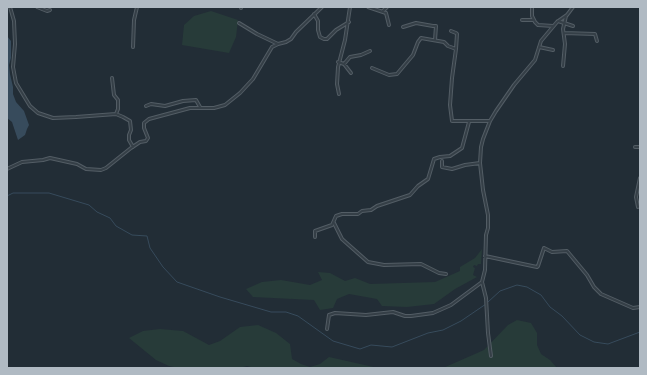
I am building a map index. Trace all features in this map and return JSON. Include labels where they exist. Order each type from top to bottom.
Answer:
[{"type":"street","points":[[10,7],[14,21],[15,44],[13,67],[16,83],[30,106],[38,113],[53,118],[116,114],[130,120],[131,130],[129,140],[133,147]]},
{"type":"street","points":[[37,7],[47,11],[50,10]]},
{"type":"street","points":[[133,47],[134,20],[137,7]]},
{"type":"street","points":[[7,169],[22,162],[50,158],[77,164],[86,169],[101,170],[106,168],[133,147],[146,141],[148,138],[144,128],[144,123],[149,120],[190,108],[214,108],[225,105],[240,93],[253,79],[272,47],[291,39],[296,32],[322,7]]},
{"type":"street","points":[[339,94],[337,84],[338,62],[345,40],[350,7]]},
{"type":"street","points":[[368,7],[386,13],[389,25]]},
{"type":"street","points":[[383,11],[387,7]]},
{"type":"street","points":[[532,7],[533,20],[538,25],[553,26]]},
{"type":"street","points":[[491,356],[487,305],[482,282],[485,270],[488,215],[480,163],[481,147],[490,121],[514,85],[535,60],[541,41],[558,20],[566,15],[573,7]]},
{"type":"street","points":[[314,14],[318,21],[320,37],[324,40],[348,22]]},
{"type":"street","points":[[563,66],[565,44],[564,23],[566,15]]},
{"type":"street","points":[[522,20],[533,20]]},
{"type":"street","points":[[558,20],[573,26]]},
{"type":"street","points":[[239,23],[278,44]]},
{"type":"street","points":[[403,27],[416,23],[436,26],[435,40]]},
{"type":"street","points":[[451,31],[457,34],[450,105],[451,119],[454,122],[490,121]]},
{"type":"street","points":[[564,33],[595,34],[597,41]]},
{"type":"street","points":[[372,68],[389,75],[397,74],[413,55],[421,38],[444,42],[448,46],[456,49]]},
{"type":"street","points":[[538,47],[553,50]]},
{"type":"street","points":[[344,64],[350,57],[361,55],[370,51]]},
{"type":"street","points":[[338,62],[344,64],[351,73]]},
{"type":"street","points":[[112,78],[114,95],[118,100],[118,109],[116,114]]},
{"type":"street","points":[[146,106],[151,104],[165,106],[183,101],[196,100],[200,107]]},
{"type":"street","points":[[315,237],[315,231],[328,227],[334,223],[336,216],[342,214],[358,214],[362,211],[371,210],[377,206],[410,195],[418,186],[428,179],[434,159],[450,156],[462,148],[469,122]]},
{"type":"street","points":[[635,147],[640,147]]},
{"type":"street","points":[[442,161],[442,167],[452,169],[480,163]]},
{"type":"street","points":[[638,207],[636,197],[640,178]]},
{"type":"street","points":[[334,223],[342,239],[368,262],[384,265],[421,264],[439,273],[446,274]]},
{"type":"street","points":[[485,256],[537,267],[544,248],[552,252],[567,251],[588,275],[594,287],[601,294],[633,308],[640,307]]},
{"type":"street","points":[[327,329],[329,314],[335,313],[366,315],[393,312],[405,316],[411,316],[433,313],[451,305],[482,282]]},
{"type":"green space","points":[[211,11],[238,20],[236,37],[229,53],[182,45],[184,25],[194,16]]},
{"type":"green space","points":[[482,249],[481,264],[478,264],[477,266],[474,265],[473,267],[475,268],[473,275],[477,277],[455,289],[434,304],[407,307],[382,306],[377,299],[349,294],[337,299],[333,308],[320,310],[314,300],[253,297],[246,289],[262,282],[281,280],[310,285],[322,280],[318,272],[330,273],[345,281],[355,278],[370,284],[435,282],[460,271],[460,267],[475,258]]},
{"type":"green space","points":[[517,320],[531,323],[537,333],[537,345],[541,354],[550,360],[557,368],[443,368],[484,350],[508,325]]},
{"type":"green space","points":[[258,325],[276,333],[290,344],[292,359],[301,364],[310,367],[320,364],[329,357],[378,368],[254,368],[247,366],[240,368],[179,368],[169,366],[156,360],[129,338],[143,331],[160,329],[183,331],[209,345],[220,341],[240,327]]},
{"type":"water","points":[[7,36],[11,41],[11,58],[9,65],[13,94],[16,102],[24,111],[29,125],[25,135],[18,140],[12,122],[7,118]]},
{"type":"waterway","points":[[7,196],[13,193],[49,193],[89,205],[97,212],[110,218],[116,226],[132,235],[147,236],[150,248],[163,267],[177,282],[220,297],[271,312],[286,312],[298,316],[333,341],[360,349],[371,345],[392,347],[428,333],[443,330],[461,321],[486,304]]},
{"type":"waterway","points":[[488,302],[500,291],[517,285],[527,287],[541,295],[550,307],[562,316],[580,335],[594,342],[608,344],[640,332]]}]
